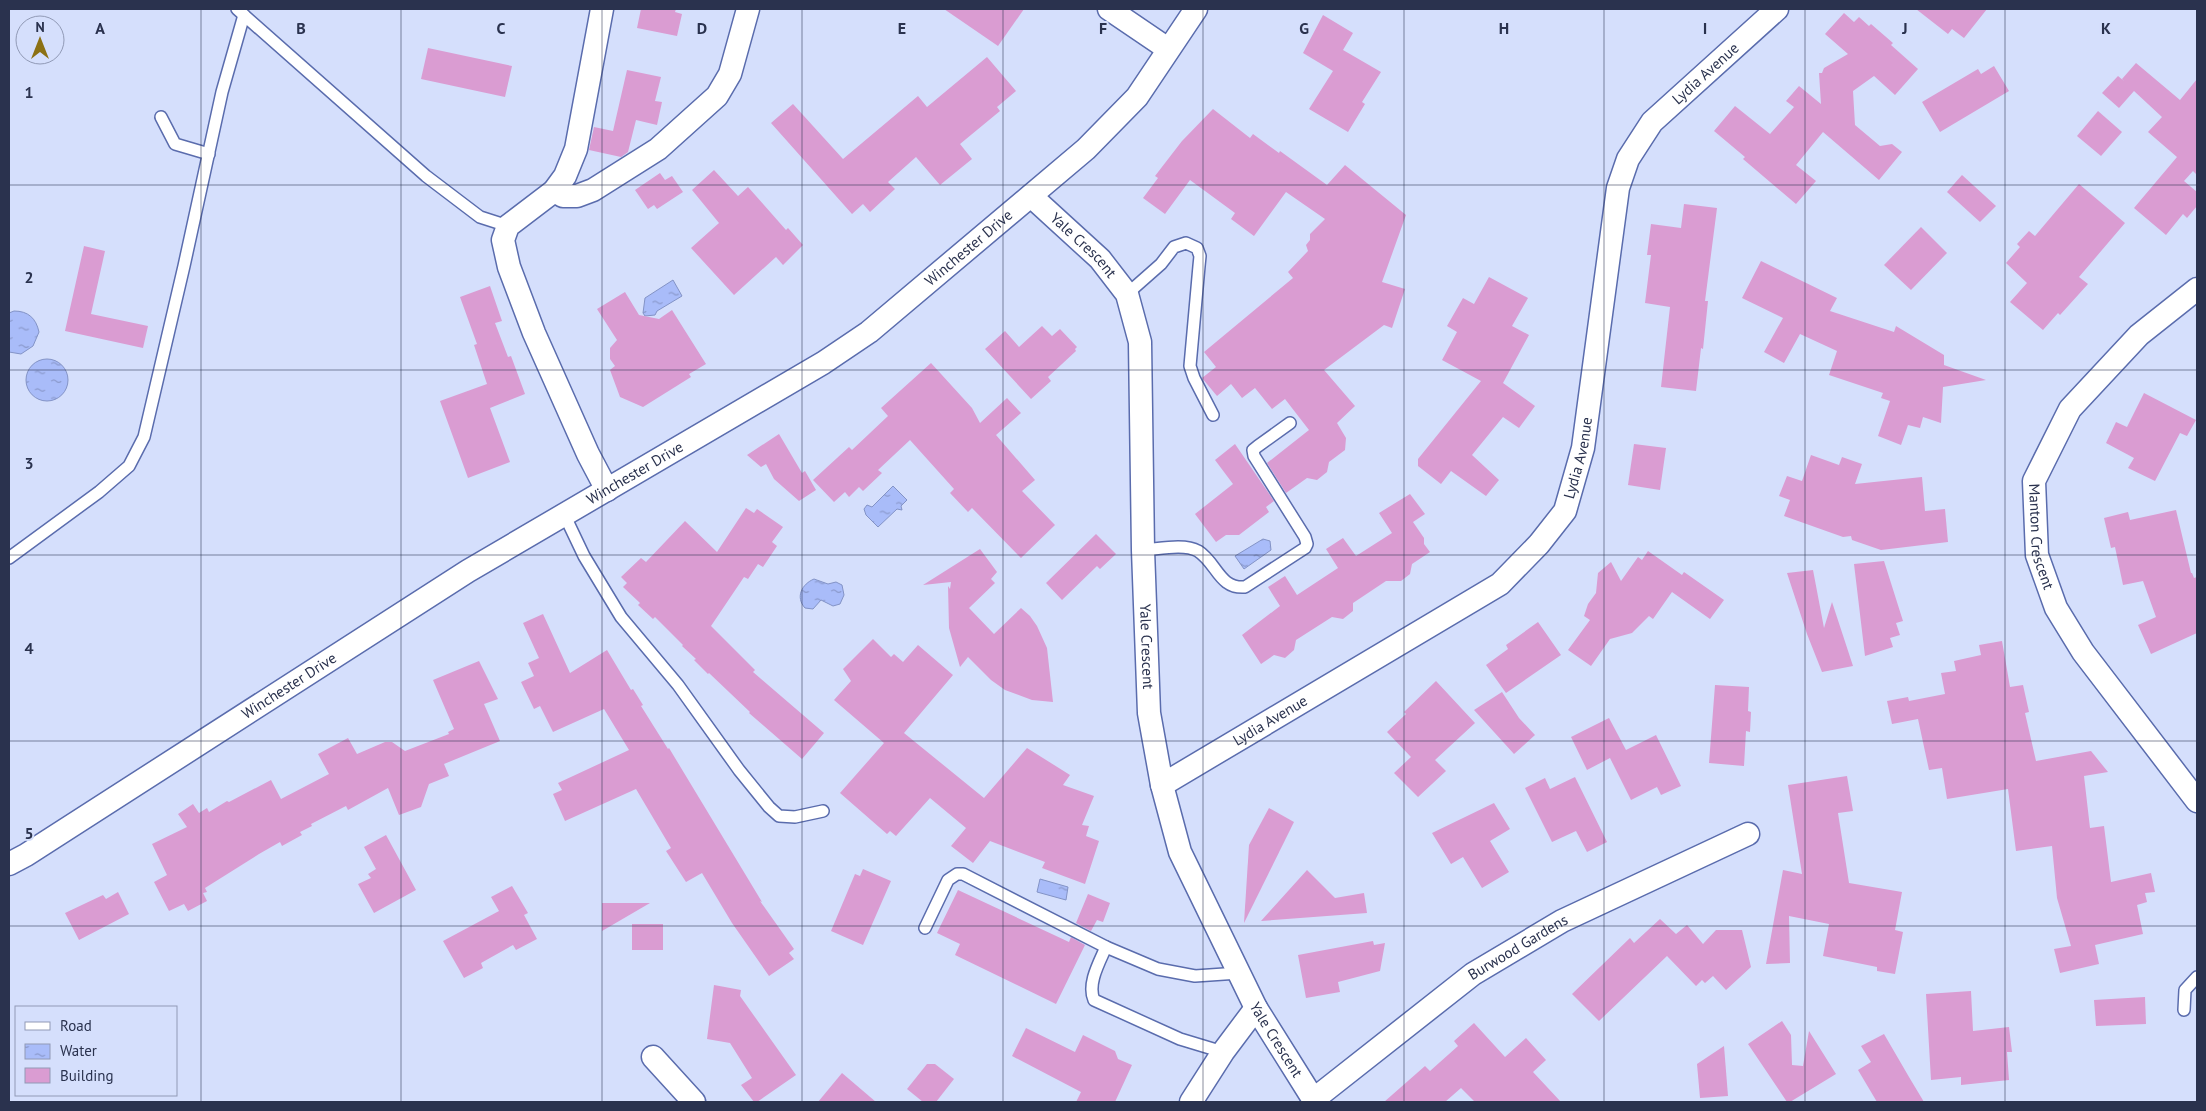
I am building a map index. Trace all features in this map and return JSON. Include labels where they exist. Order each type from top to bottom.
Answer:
[{"type":"street","points":[[602,9],[576,149],[565,176],[554,191],[508,226],[503,240],[509,267],[542,350],[606,490]]},
{"type":"street","points":[[554,191],[563,196],[577,196],[593,190],[658,149],[717,96],[730,74],[748,9]]},
{"type":"street","points":[[1109,9],[1168,49]]},
{"type":"street","name":"Winchester Drive","points":[[9,864],[26,855],[468,571],[823,363],[869,332],[1086,149],[1137,97],[1196,9]]},
{"type":"street","name":"Lydia Avenue","points":[[1162,786],[1500,584],[1540,544],[1565,511],[1583,448],[1618,188],[1628,159],[1652,122],[1777,9]]},
{"type":"street","name":"Yale Crescent","points":[[1032,196],[1100,259],[1127,294],[1140,342],[1143,550],[1149,713],[1162,786],[1180,852],[1256,1008],[1314,1101]]},
{"type":"street","name":"Manton Crescent","points":[[2197,289],[2139,335],[2070,409],[2034,480],[2037,555],[2056,608],[2084,652],[2197,801]]},
{"type":"street","name":"Burwood Gardens","points":[[1314,1101],[1473,974],[1562,921],[1748,834]]},
{"type":"street","points":[[1191,1102],[1223,1052],[1256,1008]]},
{"type":"street","points":[[653,1057],[694,1102]]},
{"type":"lane","points":[[9,558],[98,492],[129,466],[144,437],[240,12],[426,176],[480,217],[508,226]]},
{"type":"lane","points":[[160,117],[175,144],[209,154]]},
{"type":"lane","points":[[1127,294],[1161,264],[1174,247],[1186,243],[1197,248],[1200,256],[1190,366],[1213,415]]},
{"type":"lane","points":[[1143,550],[1188,547],[1198,551],[1221,577],[1232,587],[1236,588],[1246,587],[1305,548],[1307,544],[1305,537],[1254,456],[1253,450],[1290,423]]},
{"type":"lane","points":[[564,514],[584,556],[622,617],[678,685],[739,770],[769,807],[779,816],[795,817],[823,811]]},
{"type":"lane","points":[[925,928],[948,880],[957,874],[963,874],[1106,947],[1158,968],[1194,976],[1239,972]]},
{"type":"lane","points":[[1106,947],[1091,993],[1094,1000],[1180,1039],[1223,1052]]},
{"type":"lane","points":[[2184,1010],[2185,990],[2188,984],[2197,977]]},
{"type":"water","points":[[673,280],[682,296],[657,311],[655,315],[645,316],[643,313],[645,298]]},
{"type":"water","points":[[14,311],[23,312],[31,316],[39,332],[33,346],[21,354],[9,352],[9,313]]},
{"type":"water","points":[[51,359],[59,362],[65,368],[68,380],[65,392],[59,398],[43,401],[35,398],[29,392],[26,376],[29,368],[35,362]]},
{"type":"water","points":[[893,486],[907,500],[901,506],[902,510],[897,509],[878,527],[866,515],[864,509],[867,505],[872,507]]},
{"type":"water","points":[[1263,539],[1270,541],[1271,550],[1244,569],[1235,556]]},
{"type":"water","points":[[814,579],[828,584],[836,582],[842,585],[844,595],[840,604],[833,606],[821,600],[813,609],[805,608],[800,600],[801,591],[806,584]]},
{"type":"water","points":[[1040,879],[1068,887],[1066,900],[1037,892]]},
{"type":"building","points":[[641,9],[676,9],[675,12],[682,14],[677,36],[637,28]]},
{"type":"building","points":[[944,9],[1024,9],[998,46]]},
{"type":"building","points":[[1916,9],[1987,9],[1964,38],[1952,29],[1948,34]]},
{"type":"building","points":[[1844,13],[1854,22],[1859,17],[1869,26],[1871,24],[1918,69],[1895,95],[1874,76],[1853,91],[1855,125],[1880,146],[1892,144],[1902,152],[1879,180],[1823,132],[1796,165],[1816,181],[1796,204],[1743,159],[1745,157],[1714,131],[1735,106],[1770,134],[1794,107],[1786,101],[1799,86],[1821,104],[1819,73],[1822,73],[1824,68],[1848,54],[1825,34]]},
{"type":"building","points":[[1323,15],[1353,33],[1343,50],[1381,72],[1362,102],[1365,104],[1348,132],[1309,109],[1333,71],[1303,53]]},
{"type":"building","points":[[428,48],[512,66],[505,97],[421,79]]},
{"type":"building","points":[[987,57],[1016,91],[997,107],[1000,111],[960,144],[972,159],[940,185],[916,157],[888,182],[895,189],[870,212],[863,204],[852,214],[771,123],[793,104],[843,159],[918,96],[927,107]]},
{"type":"building","points":[[2136,63],[2180,100],[2197,79],[2197,175],[2193,171],[2184,181],[2197,192],[2197,206],[2187,218],[2183,214],[2166,235],[2134,208],[2177,157],[2148,132],[2162,117],[2134,91],[2119,108],[2102,93],[2118,76],[2124,81],[2122,79]]},
{"type":"building","points":[[1994,66],[2009,91],[1940,132],[1922,102],[1978,69],[1981,74]]},
{"type":"building","points":[[627,70],[661,77],[655,101],[662,102],[657,125],[636,120],[628,152],[621,157],[589,150],[594,127],[613,131]]},
{"type":"building","points":[[1213,109],[1250,138],[1253,134],[1327,185],[1345,165],[1406,215],[1382,282],[1405,289],[1392,328],[1384,325],[1324,370],[1355,406],[1337,423],[1346,438],[1345,450],[1329,462],[1327,472],[1317,480],[1307,478],[1286,493],[1267,463],[1309,430],[1285,399],[1272,409],[1255,388],[1242,398],[1231,384],[1217,396],[1202,378],[1216,367],[1204,352],[1293,278],[1288,272],[1308,251],[1306,245],[1310,240],[1310,234],[1325,219],[1286,192],[1254,236],[1231,219],[1235,213],[1190,180],[1165,214],[1143,198],[1158,178],[1155,176],[1182,141]]},
{"type":"building","points":[[2098,111],[2122,132],[2101,156],[2077,136]]},
{"type":"building","points":[[714,170],[738,196],[748,187],[786,230],[788,228],[803,245],[783,265],[776,257],[734,295],[691,248],[719,223],[692,190]]},
{"type":"building","points":[[660,173],[665,180],[672,176],[683,192],[657,209],[654,205],[648,209],[635,190]]},
{"type":"building","points":[[1962,175],[1996,206],[1980,222],[1947,192]]},
{"type":"building","points":[[2079,184],[2125,223],[2079,277],[2088,284],[2060,315],[2058,313],[2043,330],[2010,302],[2027,283],[2006,263],[2020,247],[2017,244],[2029,231],[2035,236]]},
{"type":"building","points":[[1684,204],[1717,208],[1705,301],[1708,301],[1703,349],[1701,348],[1696,391],[1661,387],[1670,307],[1645,303],[1651,255],[1647,255],[1651,224],[1681,228]]},
{"type":"building","points":[[1921,227],[1947,253],[1911,290],[1884,265]]},
{"type":"building","points":[[84,246],[105,251],[91,314],[148,326],[143,348],[65,331]]},
{"type":"building","points":[[1761,261],[1837,298],[1830,311],[1894,332],[1896,326],[1944,355],[1944,365],[1986,380],[1943,387],[1941,423],[1923,417],[1920,428],[1908,425],[1901,445],[1878,436],[1890,401],[1881,398],[1883,393],[1829,375],[1837,351],[1800,334],[1784,363],[1764,352],[1783,318],[1742,298]]},
{"type":"building","points":[[1489,277],[1528,298],[1512,326],[1529,335],[1503,383],[1535,406],[1519,428],[1503,417],[1472,455],[1499,480],[1486,496],[1451,471],[1441,484],[1418,466],[1418,459],[1481,381],[1442,360],[1457,332],[1447,326],[1463,298],[1474,304]]},
{"type":"building","points":[[490,286],[502,321],[495,323],[508,357],[511,356],[525,394],[490,408],[510,462],[468,478],[440,401],[487,384],[474,345],[477,344],[460,297]]},
{"type":"building","points":[[625,292],[639,315],[659,319],[672,310],[706,364],[689,374],[691,377],[643,407],[620,397],[610,370],[615,366],[610,359],[610,348],[617,340],[597,309]]},
{"type":"building","points":[[1042,326],[1052,336],[1060,329],[1077,347],[1076,351],[1048,377],[1051,381],[1031,399],[985,349],[1005,331],[1019,347]]},
{"type":"building","points":[[931,363],[972,408],[980,423],[1007,398],[1021,413],[996,435],[1035,480],[1022,491],[1055,525],[1021,558],[972,508],[968,512],[950,493],[954,489],[910,440],[878,470],[882,473],[863,491],[859,487],[849,497],[845,492],[834,502],[813,480],[849,447],[852,450],[888,416],[881,408]]},
{"type":"building","points":[[2144,393],[2196,420],[2187,436],[2180,433],[2155,481],[2128,468],[2134,458],[2106,443],[2116,422],[2127,427]]},
{"type":"building","points":[[779,434],[802,473],[805,471],[816,490],[799,501],[774,479],[766,464],[761,467],[747,455]]},
{"type":"building","points":[[1235,444],[1274,501],[1266,507],[1269,512],[1239,535],[1226,535],[1216,542],[1195,514],[1233,484],[1215,460]]},
{"type":"building","points":[[1634,444],[1666,448],[1660,490],[1628,485]]},
{"type":"building","points":[[1811,455],[1839,465],[1842,457],[1862,464],[1855,484],[1922,477],[1925,511],[1945,509],[1948,542],[1881,550],[1852,540],[1851,536],[1843,537],[1784,516],[1790,500],[1779,496],[1787,476],[1802,481]]},
{"type":"building","points":[[1410,494],[1425,514],[1413,522],[1424,538],[1424,544],[1430,552],[1412,564],[1410,574],[1401,581],[1386,581],[1353,603],[1353,611],[1343,619],[1332,617],[1296,640],[1294,650],[1285,658],[1274,655],[1261,664],[1242,635],[1280,606],[1268,587],[1285,576],[1297,595],[1338,568],[1326,549],[1343,538],[1356,556],[1392,533],[1379,513]]},
{"type":"building","points":[[746,508],[754,513],[757,509],[783,527],[772,542],[777,546],[763,567],[758,564],[748,579],[744,577],[711,626],[755,670],[753,672],[824,733],[802,759],[708,674],[683,645],[655,617],[653,619],[638,605],[640,603],[623,587],[627,583],[621,577],[641,558],[646,562],[685,521],[717,552]]},
{"type":"building","points":[[2176,510],[2191,573],[2194,578],[2197,577],[2197,633],[2151,654],[2138,625],[2156,617],[2143,581],[2123,585],[2115,547],[2111,548],[2104,518],[2128,512],[2130,520]]},
{"type":"building","points":[[1096,534],[1116,554],[1100,569],[1097,566],[1062,600],[1046,583]]},
{"type":"building","points":[[980,549],[997,572],[991,579],[995,583],[969,608],[994,634],[1021,608],[1030,616],[1047,648],[1053,702],[1032,700],[1005,690],[991,680],[968,657],[960,667],[949,628],[948,586],[950,589],[951,582],[923,585]]},
{"type":"building","points":[[1648,551],[1682,575],[1684,572],[1724,600],[1710,619],[1672,592],[1653,619],[1649,616],[1632,633],[1610,639],[1591,666],[1568,650],[1590,620],[1584,616],[1588,604],[1596,593],[1598,573],[1611,562],[1621,581],[1638,557],[1642,560]]},
{"type":"building","points":[[1884,561],[1903,621],[1896,623],[1900,635],[1890,638],[1893,647],[1865,656],[1854,564]]},
{"type":"building","points":[[1813,570],[1824,628],[1832,602],[1853,666],[1822,672],[1787,573]]},
{"type":"building","points":[[543,614],[570,673],[607,650],[631,690],[633,689],[643,705],[641,706],[669,748],[762,902],[760,901],[794,949],[789,953],[794,959],[769,976],[732,923],[702,873],[686,882],[666,851],[671,848],[636,789],[565,821],[553,794],[562,790],[558,783],[629,750],[604,709],[553,732],[540,706],[534,709],[521,682],[534,676],[528,663],[539,658],[523,623]]},
{"type":"building","points":[[1538,622],[1561,655],[1506,693],[1486,665],[1508,649],[1506,645]]},
{"type":"building","points":[[873,639],[891,657],[894,654],[903,662],[918,645],[953,675],[904,733],[984,798],[1027,748],[1070,775],[1063,785],[1094,796],[1082,825],[1089,826],[1086,836],[1099,841],[1085,884],[1042,868],[1045,862],[990,841],[973,863],[951,846],[966,828],[930,798],[896,836],[890,831],[887,834],[840,793],[884,743],[834,700],[851,681],[843,669]]},
{"type":"building","points":[[2002,641],[2010,687],[2023,685],[2029,712],[2025,713],[2036,761],[2091,751],[2108,772],[2084,776],[2090,828],[2104,826],[2111,882],[2151,873],[2155,892],[2145,893],[2147,902],[2137,905],[2143,934],[2095,945],[2099,964],[2060,973],[2054,949],[2071,946],[2057,898],[2052,846],[2016,851],[2008,789],[1947,799],[1942,768],[1929,770],[1918,719],[1892,724],[1887,701],[1908,697],[1909,701],[1945,694],[1941,673],[1956,671],[1954,661],[1981,655],[1979,645]]},
{"type":"building","points":[[479,661],[498,699],[484,704],[500,741],[444,764],[449,776],[429,784],[421,807],[399,815],[388,788],[348,810],[346,806],[311,824],[312,826],[300,832],[302,835],[282,846],[280,842],[259,854],[205,888],[207,892],[203,893],[207,901],[188,911],[184,904],[169,911],[154,882],[167,875],[152,844],[187,827],[178,814],[193,804],[199,813],[207,808],[209,812],[227,801],[229,802],[271,780],[281,799],[329,774],[318,754],[348,738],[357,754],[385,742],[392,742],[405,751],[449,734],[448,732],[454,729],[433,680]]},
{"type":"building","points":[[1436,681],[1475,723],[1435,760],[1446,771],[1418,797],[1394,773],[1411,757],[1387,732],[1406,714],[1404,712]]},
{"type":"building","points":[[1715,685],[1749,687],[1748,711],[1751,712],[1750,732],[1746,731],[1744,766],[1709,763]]},
{"type":"building","points":[[1502,692],[1519,718],[1535,735],[1514,754],[1474,710]]},
{"type":"building","points":[[1609,718],[1626,750],[1656,735],[1681,786],[1661,795],[1657,787],[1631,800],[1610,758],[1587,770],[1571,737]]},
{"type":"building","points":[[1847,776],[1853,811],[1838,813],[1849,883],[1902,892],[1895,930],[1903,932],[1895,974],[1877,971],[1877,967],[1823,956],[1829,924],[1789,916],[1790,963],[1766,964],[1783,870],[1802,874],[1788,785]]},
{"type":"building","points":[[1575,777],[1607,842],[1587,852],[1576,831],[1552,842],[1525,788],[1545,778],[1550,789]]},
{"type":"building","points":[[1494,803],[1510,829],[1490,841],[1509,872],[1482,888],[1463,857],[1451,864],[1432,833]]},
{"type":"building","points":[[1269,808],[1294,822],[1244,923],[1249,845]]},
{"type":"building","points":[[386,835],[416,890],[374,913],[358,884],[371,878],[368,874],[376,869],[364,847]]},
{"type":"building","points":[[863,869],[891,881],[863,945],[831,931],[855,874],[860,876]]},
{"type":"building","points":[[1307,870],[1335,898],[1364,893],[1367,913],[1261,921]]},
{"type":"building","points":[[512,886],[528,913],[524,915],[537,939],[516,950],[513,945],[481,963],[483,968],[464,978],[443,941],[499,911],[491,897]]},
{"type":"building","points":[[958,890],[1069,942],[1071,937],[1085,945],[1056,1004],[955,955],[960,944],[937,933]]},
{"type":"building","points":[[118,892],[129,914],[79,940],[65,913],[103,895],[106,899]]},
{"type":"building","points":[[1088,894],[1110,903],[1103,922],[1097,920],[1091,931],[1076,923]]},
{"type":"building","points":[[602,903],[650,903],[602,931]]},
{"type":"building","points":[[1660,919],[1676,934],[1687,925],[1703,944],[1716,930],[1742,930],[1751,967],[1726,990],[1713,976],[1705,983],[1702,980],[1696,986],[1667,956],[1599,1021],[1572,994],[1630,938],[1634,943]]},
{"type":"building","points":[[632,924],[663,924],[663,950],[632,950]]},
{"type":"building","points":[[1373,941],[1374,945],[1385,943],[1380,971],[1338,982],[1340,992],[1306,998],[1298,955]]},
{"type":"building","points":[[714,985],[741,990],[740,996],[796,1075],[757,1102],[754,1102],[741,1085],[752,1078],[730,1043],[707,1039]]},
{"type":"building","points":[[1971,991],[1973,1031],[2009,1027],[2012,1052],[2007,1052],[2009,1080],[1961,1085],[1961,1077],[1931,1080],[1926,994]]},
{"type":"building","points":[[2145,997],[2146,1024],[2096,1026],[2094,1000]]},
{"type":"building","points":[[1782,1021],[1791,1035],[1792,1065],[1803,1066],[1809,1031],[1836,1074],[1790,1102],[1787,1102],[1748,1044]]},
{"type":"building","points":[[1474,1023],[1505,1057],[1526,1038],[1546,1060],[1533,1072],[1561,1102],[1475,1102],[1461,1088],[1445,1102],[1384,1102],[1425,1066],[1430,1071],[1458,1046],[1454,1041]]},
{"type":"building","points":[[1026,1028],[1075,1052],[1083,1035],[1115,1051],[1118,1059],[1132,1065],[1115,1102],[1076,1102],[1081,1092],[1012,1056]]},
{"type":"building","points":[[1884,1034],[1924,1102],[1877,1102],[1858,1070],[1871,1062],[1861,1046]]},
{"type":"building","points":[[1724,1046],[1728,1096],[1700,1098],[1697,1064]]},
{"type":"building","points":[[927,1064],[935,1064],[954,1079],[936,1102],[923,1102],[907,1089]]},
{"type":"building","points":[[842,1073],[876,1102],[818,1102]]}]
